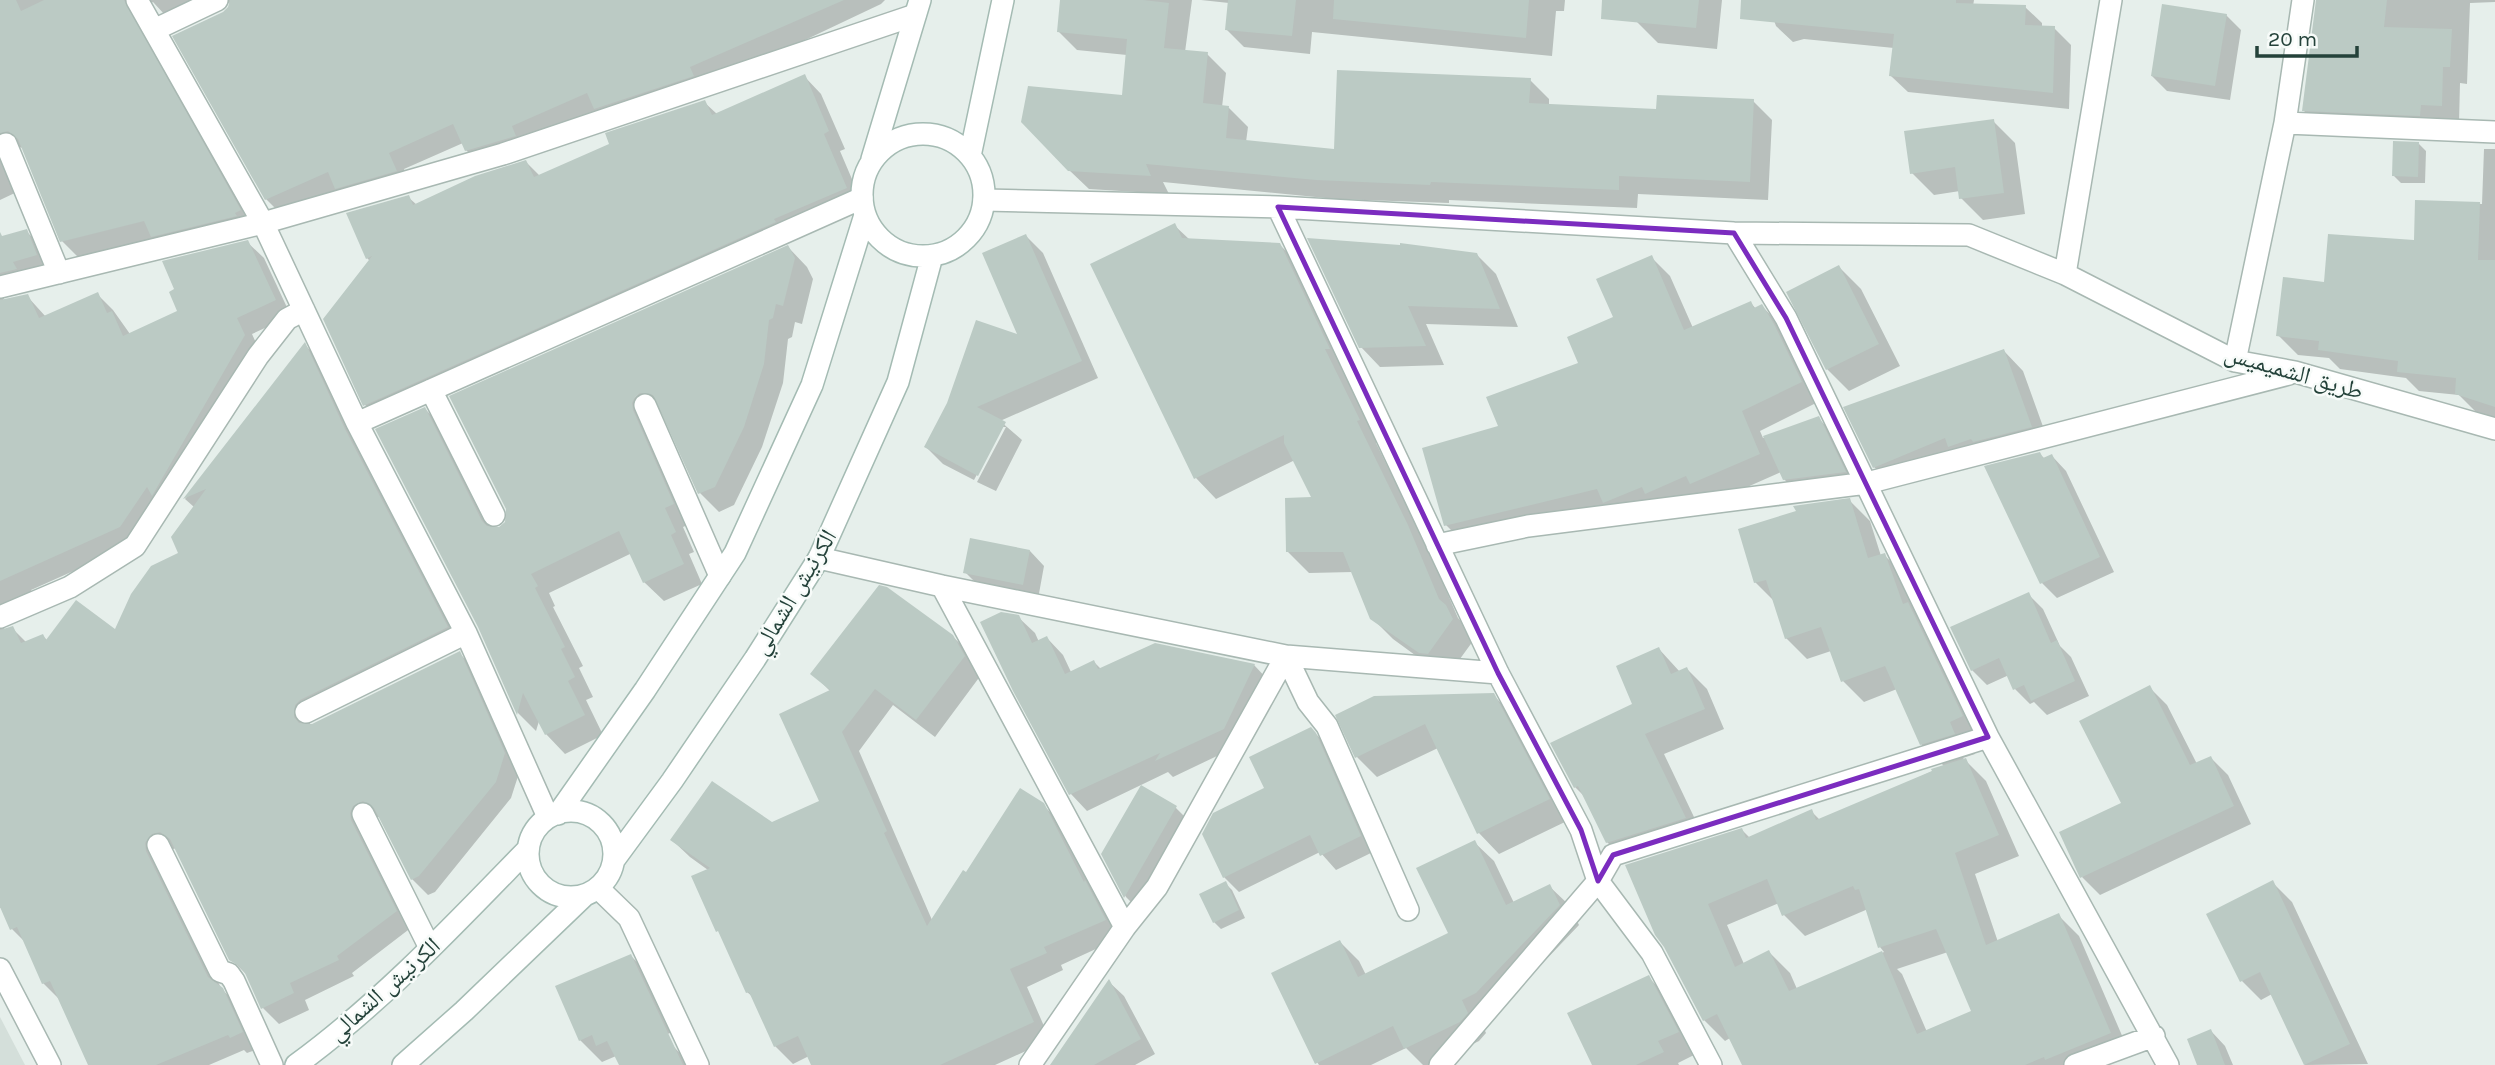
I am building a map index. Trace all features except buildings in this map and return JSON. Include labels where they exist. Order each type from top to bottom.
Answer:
[{"type":"street","points":[[137,0],[263,223],[357,422],[466,633],[553,816]]},
{"type":"street","points":[[154,30],[217,0]]},
{"type":"street","points":[[970,156],[1003,0]]},
{"type":"street","points":[[2065,274],[2111,0]]},
{"type":"street","points":[[2235,361],[2285,123],[2303,0]]},
{"type":"street","points":[[553,816],[645,690],[735,553],[812,385],[863,207],[863,181],[918,7]]},
{"type":"street","points":[[0,287],[263,223],[503,154],[918,7]]},
{"type":"street","points":[[2285,123],[2495,132]]},
{"type":"street","points":[[863,207],[875,234],[891,248],[910,255],[932,256],[951,250],[968,237],[979,220],[984,200],[984,185],[979,169],[970,156],[956,143],[937,135],[917,134],[898,139],[882,150],[870,165]]},
{"type":"street","points":[[6,144],[59,273]]},
{"type":"street","name":"طريق الشميميس","points":[[984,200],[1278,207],[1734,233],[1969,235],[2065,274],[2235,361],[2295,372],[2495,429]]},
{"type":"street","points":[[357,422],[863,207]]},
{"type":"street","points":[[1278,207],[1498,673],[1581,830],[1598,881],[1652,953],[1711,1065]]},
{"type":"street","points":[[1734,233],[1786,318],[1988,737],[2168,1065]]},
{"type":"street","name":"الكرنيش الشمالي","points":[[614,860],[755,659],[819,558],[898,382],[932,256]]},
{"type":"street","points":[[0,617],[70,587],[135,546],[258,356],[287,319],[304,310]]},
{"type":"street","points":[[1437,545],[1528,526],[1867,483],[2295,372]]},
{"type":"street","points":[[431,390],[494,515]]},
{"type":"street","points":[[645,405],[720,576]]},
{"type":"street","points":[[819,558],[942,586],[1286,656],[1498,673]]},
{"type":"street","points":[[942,586],[1125,927]]},
{"type":"street","points":[[306,712],[466,633]]},
{"type":"street","points":[[1286,656],[1308,702],[1327,726],[1408,910]]},
{"type":"street","points":[[1030,1065],[1125,927],[1157,887],[1286,656]]},
{"type":"street","points":[[1440,1065],[1598,881],[1613,855],[1988,737]]},
{"type":"street","points":[[403,1065],[464,1011],[592,892],[610,874],[614,845],[607,829],[597,818],[569,810],[536,827],[529,841],[529,865],[537,881],[551,893],[565,897],[592,892],[629,918],[698,1065]]},
{"type":"street","points":[[363,814],[430,948]]},
{"type":"street","points":[[158,845],[220,971],[229,974],[234,981],[272,1065]]},
{"type":"street","name":"الكرنيش الشمالي","points":[[296,1065],[335,1034],[430,948],[527,850]]},
{"type":"street","points":[[0,968],[50,1065]]},
{"type":"street","points":[[2075,1065],[2154,1036]]},
{"type":"highlighted area","points":[[1278,207],[1734,233],[1786,318],[1988,737],[1613,855],[1598,881],[1581,830],[1498,673]]},
{"type":"shaded area","points":[[0,1017],[25,1065],[0,1065]]}]
